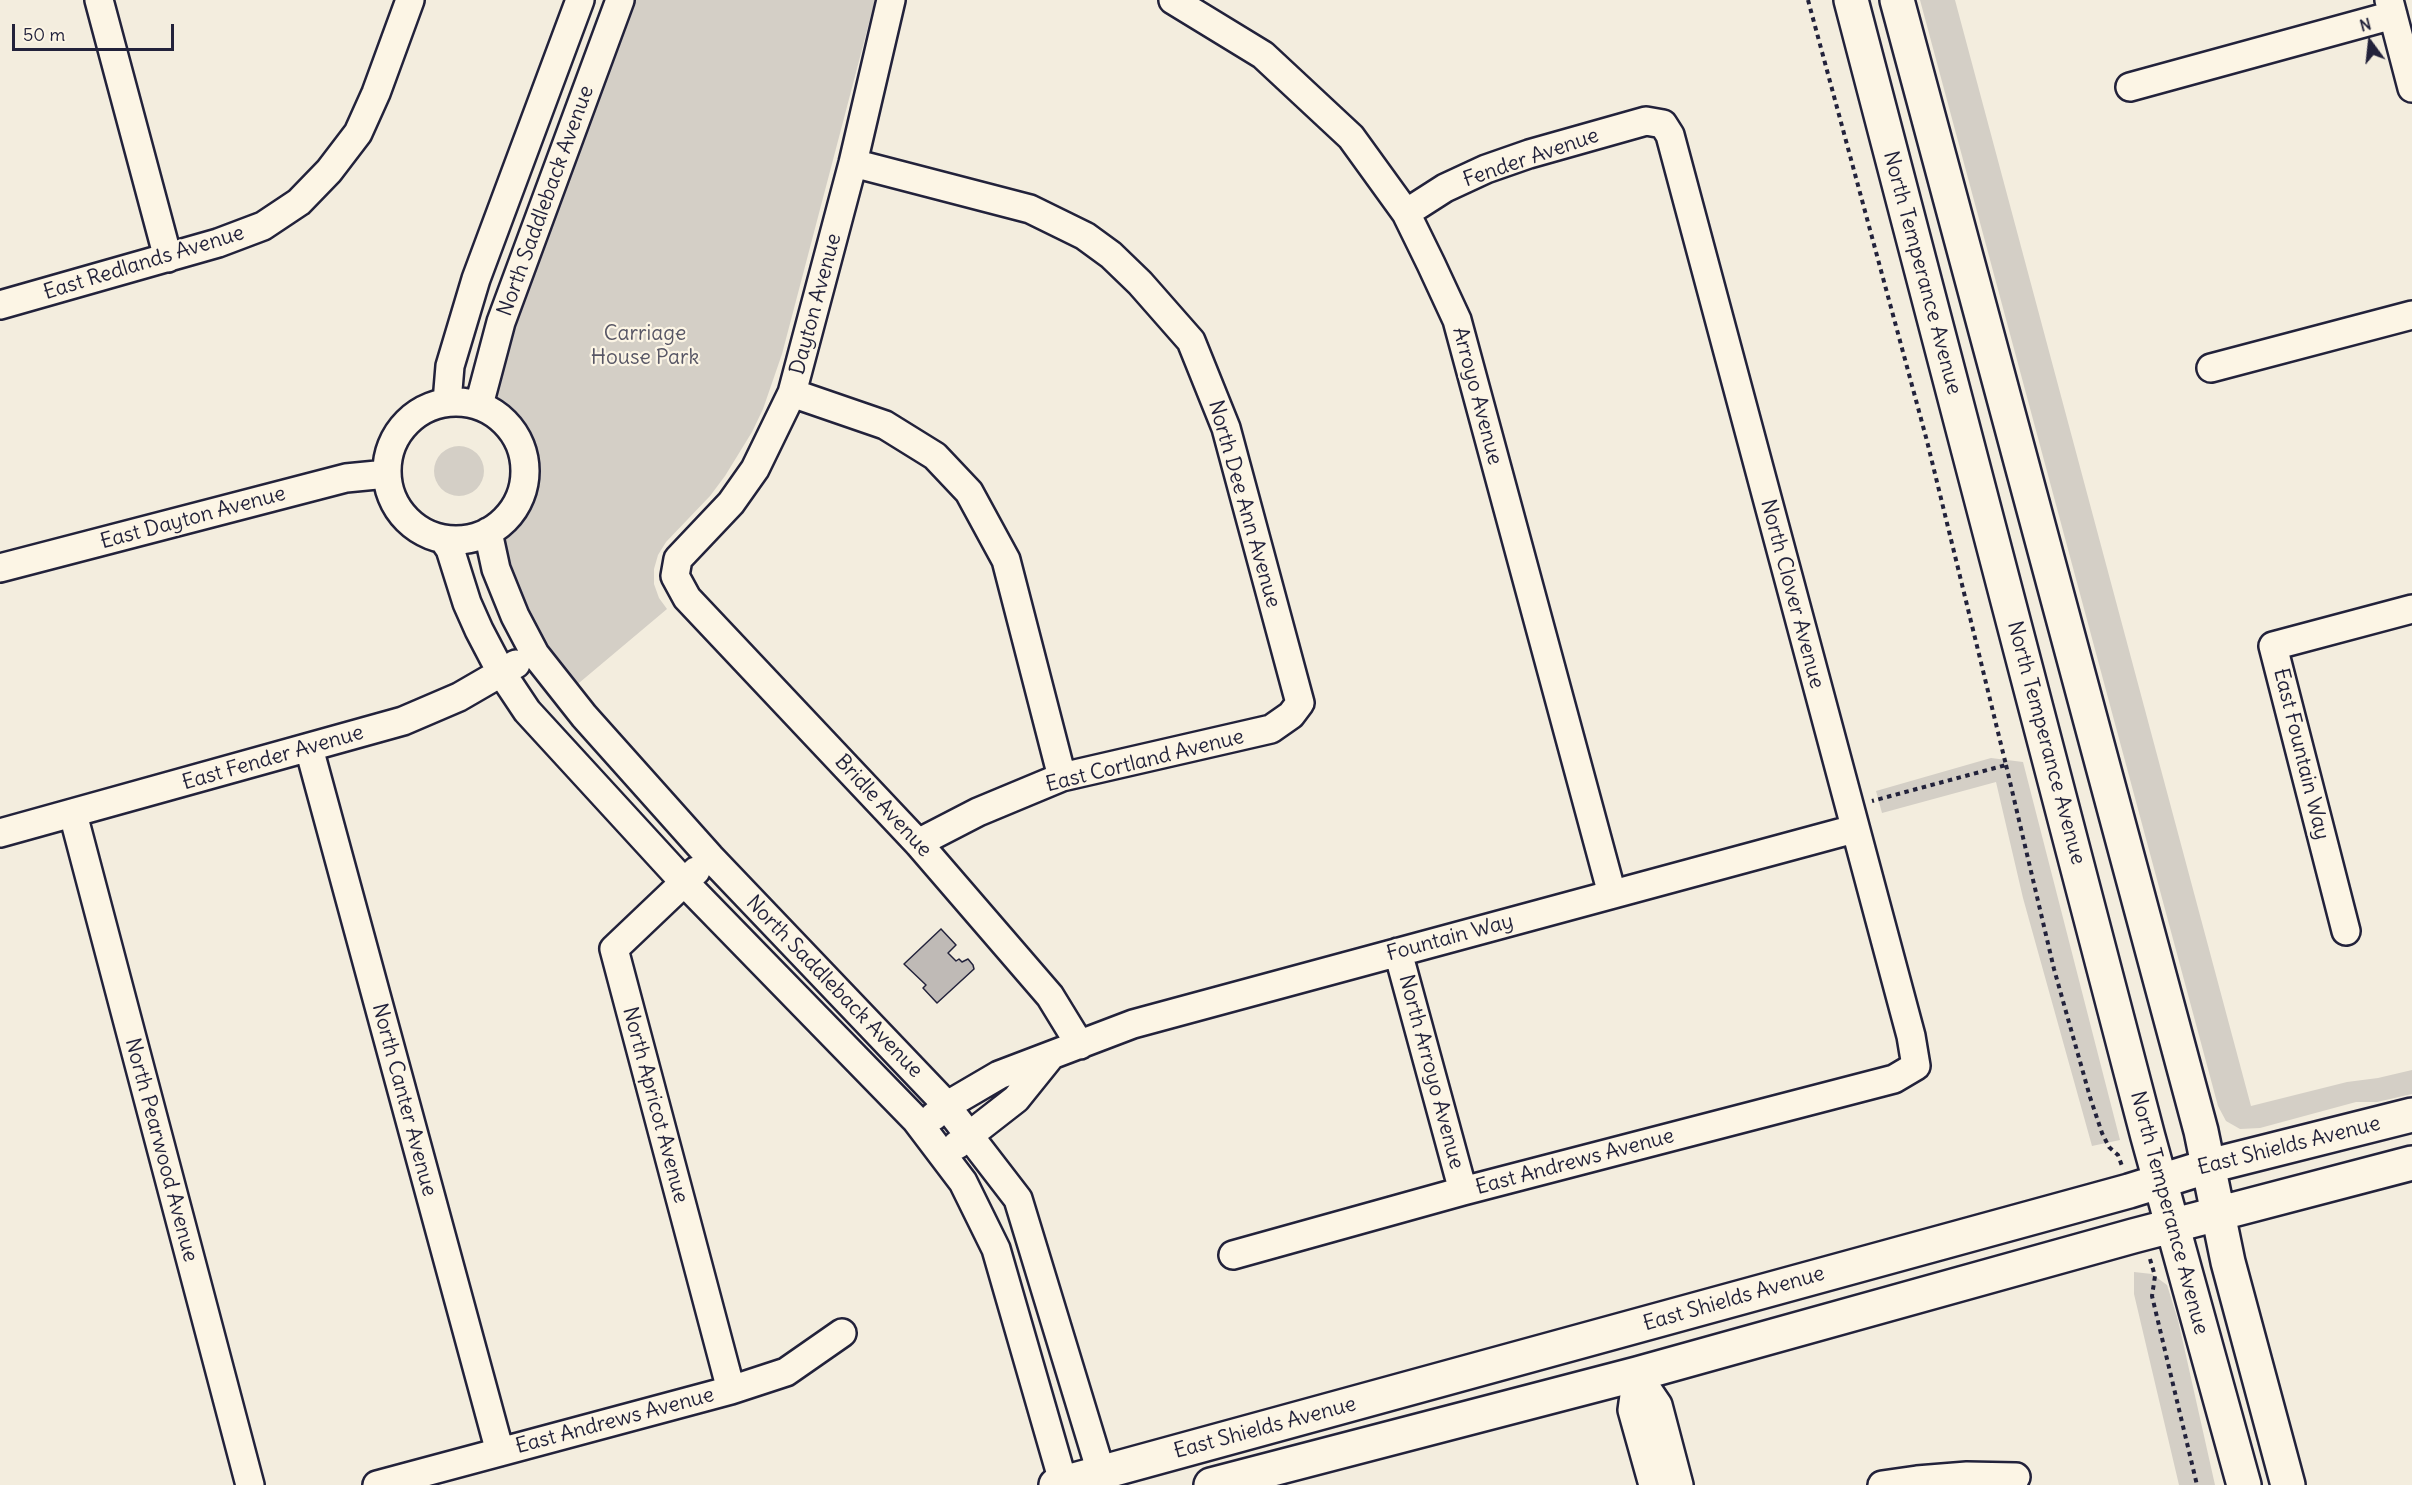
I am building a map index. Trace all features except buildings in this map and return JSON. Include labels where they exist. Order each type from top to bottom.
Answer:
[{"type":"main road","name":"North Temperance Avenue","points":[[1851,0],[2160,1181],[2244,1485]]},
{"type":"main road","points":[[1897,0],[2209,1166],[2228,1262],[2288,1485]]},
{"type":"main road","name":"East Shields Avenue","points":[[1061,1484],[1100,1479],[1493,1366],[2209,1166],[2412,1115]]},
{"type":"main road","name":"East Shields Avenue","points":[[1211,1485],[1637,1374],[2172,1226],[2412,1163]]},
{"type":"street","points":[[99,0],[168,258]]},
{"type":"street","name":"East Redlands Avenue","points":[[0,305],[218,243],[263,226],[299,202],[329,171],[358,133],[376,93],[410,0]]},
{"type":"street","name":"North Saddleback Avenue","points":[[447,402],[450,366],[476,279],[580,0]]},
{"type":"street","name":"North Saddleback Avenue","points":[[479,405],[501,322],[620,0]]},
{"type":"street","name":"Dayton Avenue","points":[[675,576],[678,559],[731,503],[755,470],[792,393],[853,163],[891,0]]},
{"type":"street","name":"Arroyo Avenue","points":[[1173,0],[1263,54],[1351,137],[1406,213],[1457,320],[1612,894]]},
{"type":"street","points":[[2130,87],[2391,8],[2412,88]]},
{"type":"street","name":"Fender Avenue","points":[[1406,213],[1445,188],[1486,169],[1529,154],[1646,122],[1663,124]]},
{"type":"street","name":"North Clover Avenue","points":[[1663,124],[1670,135],[1911,1036],[1916,1066]]},
{"type":"street","name":"North Dee Ann Avenue","points":[[853,163],[1030,209],[1085,236],[1111,255],[1140,283],[1191,341],[1226,429],[1300,702]]},
{"type":"street","points":[[2211,368],[2412,315]]},
{"type":"street","points":[[792,393],[885,425],[935,456],[969,492],[1006,560],[1062,777]]},
{"type":"street","points":[[447,402],[479,405],[500,417],[516,434],[525,456],[525,480],[518,503],[503,522],[488,532],[461,539],[443,539],[424,532],[408,520],[396,505],[387,474],[393,444],[405,424],[424,410],[447,402]]},
{"type":"street","name":"East Dayton Avenue","points":[[0,568],[346,477],[387,474]]},
{"type":"street","name":"North Saddleback Avenue","points":[[488,532],[490,548],[503,590],[535,654],[584,716],[710,857],[946,1106],[1018,1198],[1100,1479]]},
{"type":"street","name":"North Saddleback Avenue","points":[[443,539],[450,549],[467,603],[479,630],[501,672],[527,711],[684,882],[921,1127],[963,1182],[996,1249],[1061,1484]]},
{"type":"street","name":"Bridle Avenue","points":[[675,576],[687,598],[918,843],[1050,996],[1080,1045]]},
{"type":"street","name":"East Fountain Way","points":[[2346,931],[2273,646],[2412,609]]},
{"type":"street","name":"East Fender Avenue","points":[[0,833],[403,721],[459,697],[535,654]]},
{"type":"street","name":"East Cortland Avenue","points":[[918,843],[978,812],[1062,777],[1271,729],[1291,715],[1300,702]]},
{"type":"street","name":"North Canter Avenue","points":[[309,748],[500,1452]]},
{"type":"street","name":"North Pearwood Avenue","points":[[73,814],[250,1485]]},
{"type":"street","name":"Fountain Way","points":[[921,1127],[946,1106],[999,1075],[1049,1058],[1133,1024],[1612,894],[1851,818]]},
{"type":"street","name":"North Apricot Avenue","points":[[710,857],[614,949],[731,1390]]},
{"type":"street","name":"North Arroyo Avenue","points":[[1398,952],[1463,1191]]},
{"type":"street","name":"Fountain Way","points":[[942,1156],[1016,1099],[1049,1058]]},
{"type":"street","name":"East Andrews Avenue","points":[[1233,1255],[1463,1191],[1894,1079],[1916,1066]]},
{"type":"street","name":"East Andrews Avenue","points":[[377,1485],[731,1390],[786,1372],[842,1333]]},
{"type":"street","points":[[1637,1374],[1632,1410],[1653,1485]]},
{"type":"street","points":[[1637,1374],[1658,1405],[1679,1485]]},
{"type":"street","points":[[1882,1485],[1957,1477],[2016,1477]]},
{"type":"path","points":[[1808,0],[1929,451],[2054,969],[2102,1133],[2109,1147],[2118,1155]]},
{"type":"path","points":[[1851,818],[2006,765]]},
{"type":"path","points":[[2155,1276],[2152,1296],[2197,1485]]},
{"type":"green space","name":"Carriage House Park","points":[[631,0],[875,0],[782,354],[763,409],[725,476],[710,496],[666,542],[658,555],[654,569],[654,584],[659,598],[667,609],[573,688],[546,652],[509,578],[503,541],[524,516],[536,489],[536,454],[528,431],[519,419],[501,403],[495,392],[498,366]]},
{"type":"green space","points":[[1920,0],[1955,0],[2251,1106],[2347,1082],[2412,1070],[2412,1094],[2377,1102],[2356,1102],[2260,1128],[2240,1129],[2226,1121],[2218,1106]]},
{"type":"green space","points":[[459,446],[477,453],[484,471],[477,489],[459,496],[441,489],[434,471],[441,453]]},
{"type":"green space","points":[[1991,758],[2023,762],[2120,1140],[2092,1146],[2023,898],[1996,782],[1882,813],[1876,791]]},
{"type":"green space","points":[[2134,1272],[2152,1274],[2167,1285],[2178,1320],[2215,1485],[2179,1485],[2134,1294]]}]
